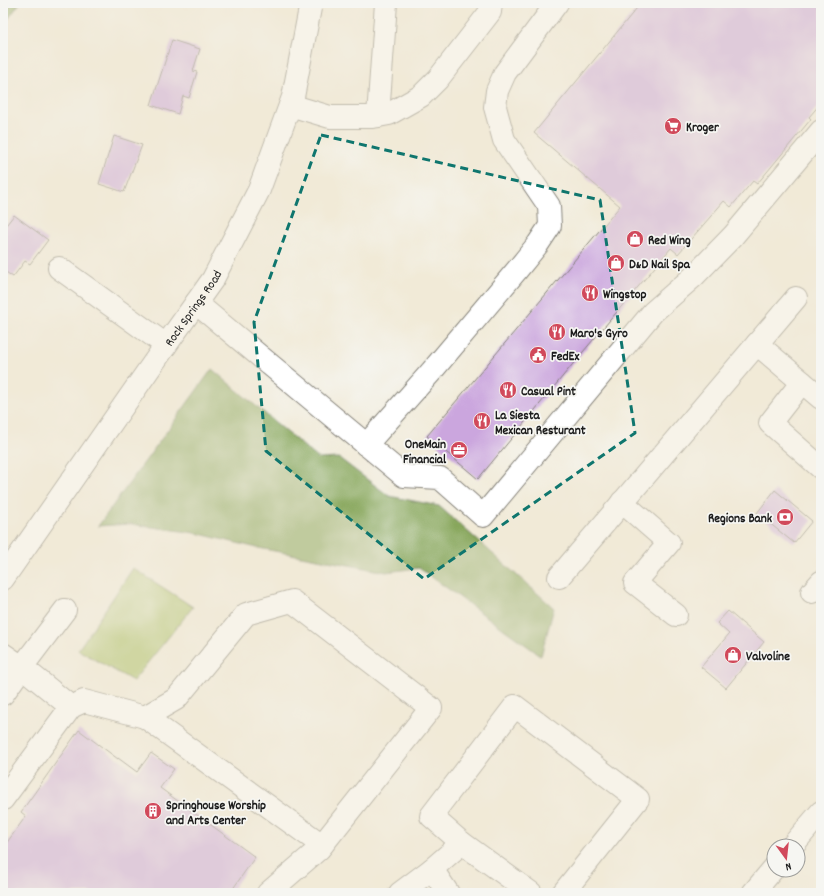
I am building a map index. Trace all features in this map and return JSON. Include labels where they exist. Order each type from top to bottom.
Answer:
[{"type":"street","name":"Rock Springs Road","points":[[3,579],[213,279],[259,190],[290,106],[311,3]]},
{"type":"street","points":[[378,116],[386,3]]},
{"type":"street","points":[[290,106],[330,117],[371,117],[389,114],[422,96],[438,80],[490,12],[491,3]]},
{"type":"street","points":[[366,445],[431,372],[517,270],[538,244],[550,226],[549,206],[504,140],[495,107],[497,91],[505,73],[557,3]]},
{"type":"street","points":[[196,303],[404,476],[440,478],[483,516],[653,312],[693,277],[733,236],[821,131]]},
{"type":"street","points":[[59,268],[166,345]]},
{"type":"street","points":[[559,577],[796,298]]},
{"type":"street","points":[[757,344],[821,398]]},
{"type":"street","points":[[802,382],[770,422],[821,468]]},
{"type":"street","points":[[622,502],[668,543],[635,583],[676,615]]},
{"type":"street","points":[[145,718],[176,699],[246,614],[292,600],[431,708],[319,849],[268,893]]},
{"type":"street","points":[[3,694],[65,610]]},
{"type":"street","points":[[3,654],[22,667],[71,707]]},
{"type":"street","points":[[3,799],[71,707],[84,701],[145,718],[322,845]]},
{"type":"street","points":[[531,893],[462,843],[431,816],[515,706],[638,799],[563,893]]},
{"type":"street","points":[[799,838],[821,812]]},
{"type":"street","points":[[400,893],[462,843]]},
{"type":"street","points":[[432,868],[448,893]]},
{"type":"street","points":[[753,893],[766,878]]},
{"type":"highlighted area","points":[[321,135],[600,200],[635,433],[424,579],[266,451],[254,322]]},
{"type":"green space","points":[[3,3],[20,3],[3,26]]},
{"type":"green space","points":[[212,369],[319,459],[339,458],[389,496],[439,506],[554,608],[541,656],[419,568],[386,572],[253,547],[195,533],[131,524],[98,526]]},
{"type":"green space","points":[[133,568],[193,607],[133,681],[78,650]]},
{"type":"building","name":"Kroger","points":[[641,3],[821,3],[821,103],[809,117],[811,119],[757,184],[753,181],[731,207],[724,201],[678,254],[671,248],[478,479],[427,436],[620,206],[534,133]]},
{"type":"building","points":[[172,40],[200,49],[193,71],[197,72],[189,98],[183,96],[178,114],[151,105]]},
{"type":"building","points":[[114,136],[142,145],[124,192],[99,184]]},
{"type":"building","points":[[14,215],[48,240],[30,264],[25,261],[13,277],[3,270],[3,229]]},
{"type":"building","name":"Regions Bank","points":[[775,490],[812,521],[794,543],[757,513]]},
{"type":"building","name":"Valvoline","points":[[728,611],[764,642],[726,688],[701,667],[729,634],[717,623]]},
{"type":"building","name":"Springhouse Worship and Arts Center","points":[[79,730],[137,772],[151,753],[174,769],[160,788],[255,857],[230,893],[3,893],[3,848],[26,816],[21,812]]},
{"type":"place","name":"Kroger","points":[[673,126]]},
{"type":"place","name":"Red Wing","points":[[635,239]]},
{"type":"place","name":"D&D Nail Spa","points":[[616,263]]},
{"type":"place","name":"Wingstop","points":[[590,293]]},
{"type":"place","name":"Maro's Gyro","points":[[557,332]]},
{"type":"place","name":"FedEx","points":[[538,355]]},
{"type":"place","name":"Casual Pint","points":[[508,390]]},
{"type":"place","name":"La Siesta Mexican Resturant","points":[[482,421]]},
{"type":"place","name":"OneMain Financial","points":[[459,450]]},
{"type":"place","name":"Regions Bank","points":[[785,517]]},
{"type":"place","name":"Valvoline","points":[[733,655]]},
{"type":"place","name":"Springhouse Worship and Arts Center","points":[[153,811]]}]
